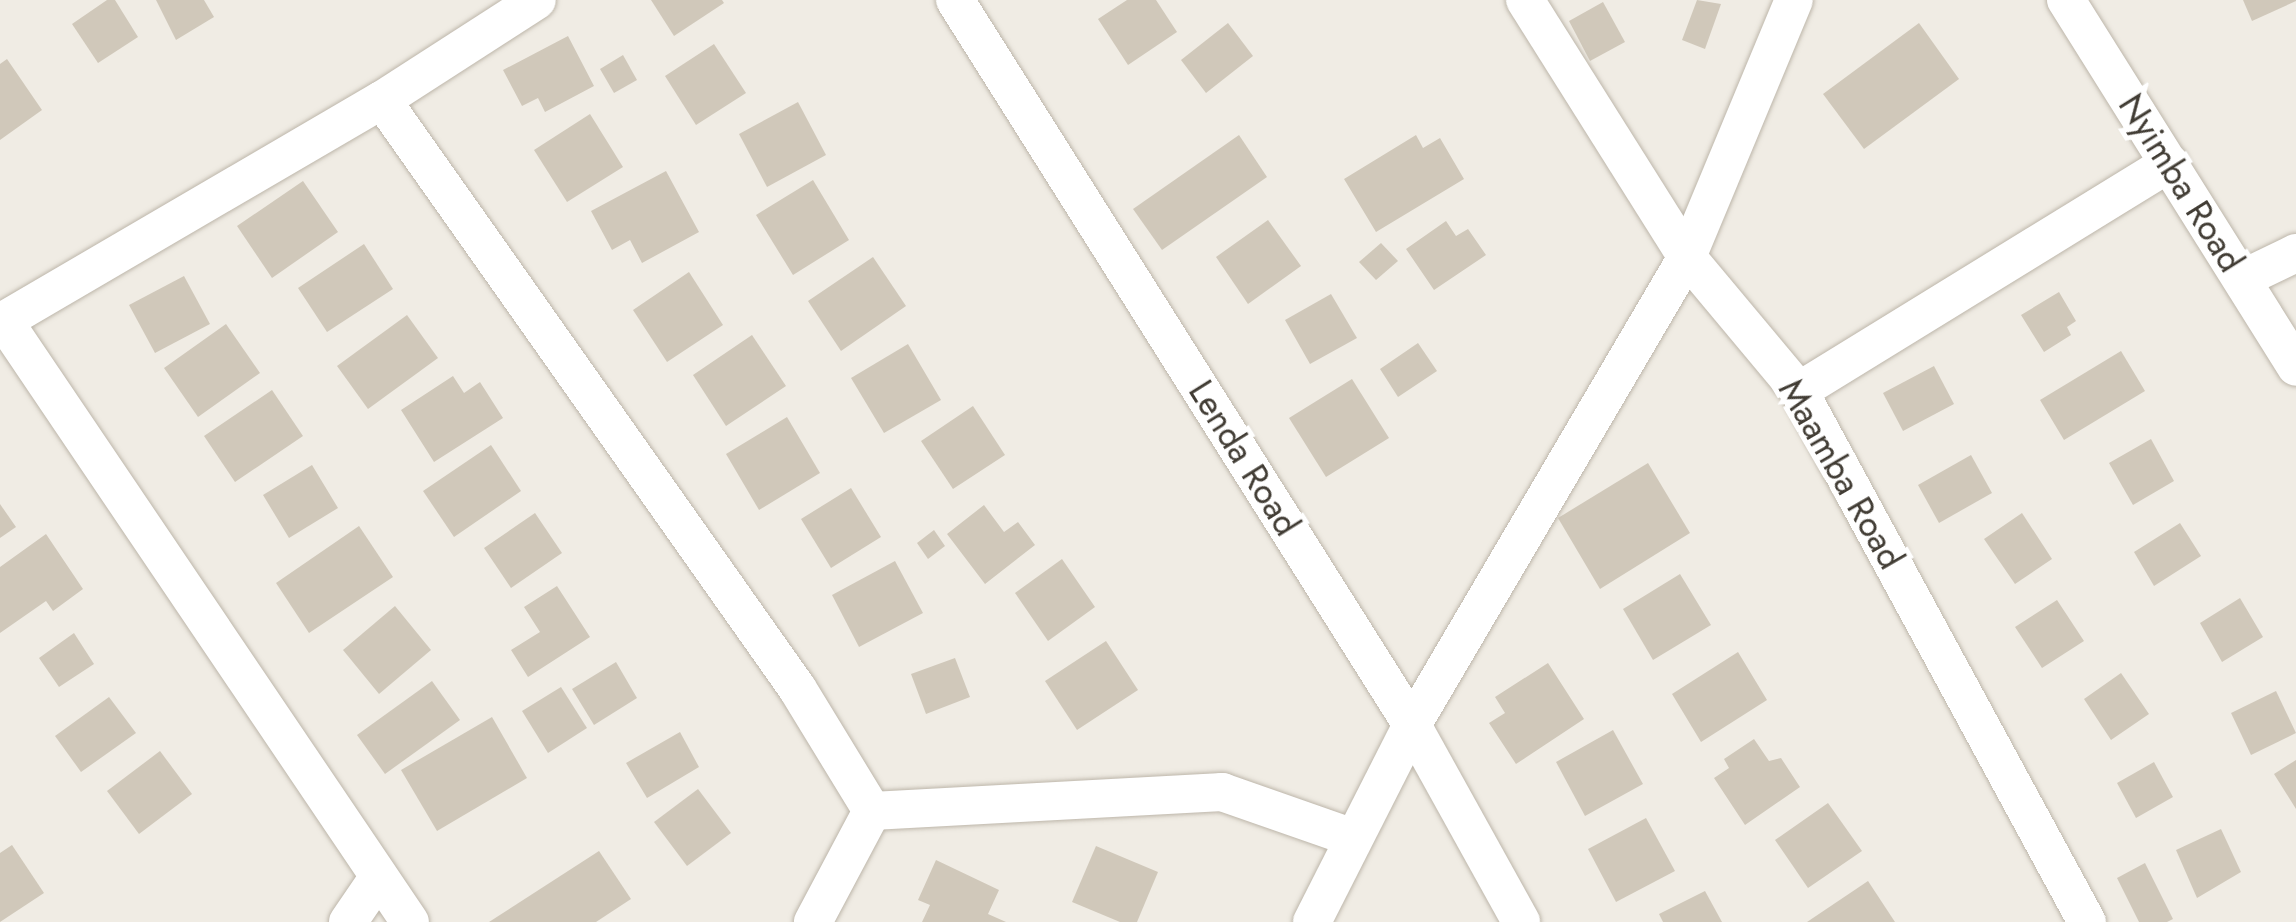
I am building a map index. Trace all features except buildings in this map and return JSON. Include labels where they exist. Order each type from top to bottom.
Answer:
[{"type":"street","points":[[410,922],[2,322],[382,100],[536,0]]},
{"type":"street","name":"Lenda Road","points":[[955,0],[1412,725],[1521,922]]},
{"type":"street","name":"Maamba Road","points":[[1525,0],[1687,256],[1799,391],[2087,922]]},
{"type":"street","points":[[1312,922],[1412,725],[1687,256],[1794,0]]},
{"type":"street","name":"Nyimba Road","points":[[2066,0],[2296,368]]},
{"type":"street","points":[[382,100],[797,688],[872,811]]},
{"type":"street","points":[[1799,391],[2170,163]]},
{"type":"street","points":[[2242,280],[2296,253]]},
{"type":"street","points":[[872,811],[1222,792],[1353,838]]},
{"type":"street","points":[[813,922],[872,811]]},
{"type":"street","points":[[348,922],[378,878]]}]
